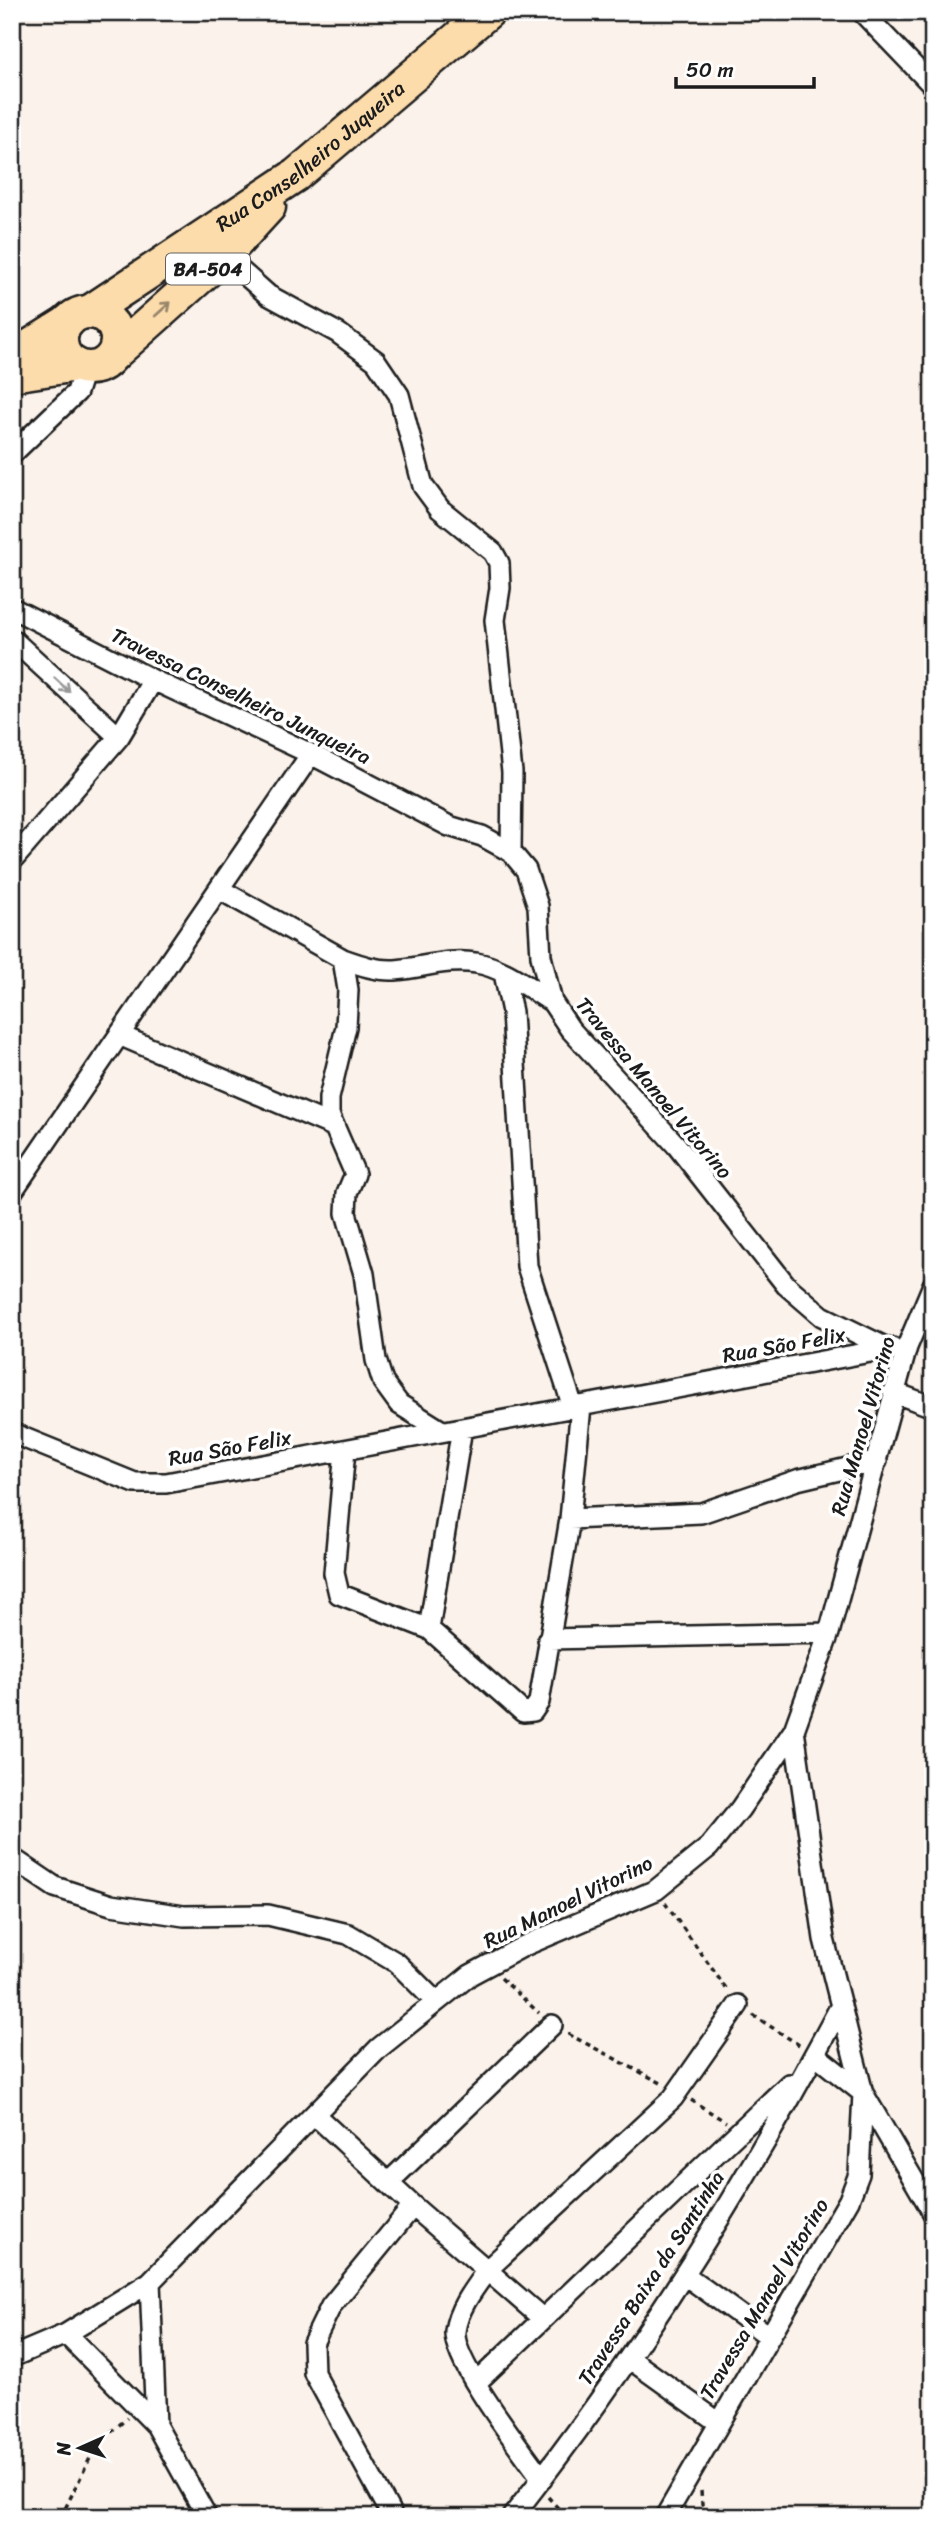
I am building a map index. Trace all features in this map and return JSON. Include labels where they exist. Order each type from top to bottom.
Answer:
[{"type":"main road","name":"Rua Conselheiro Juqueira","points":[[12,357],[296,175],[488,12]]},
{"type":"main road","name":"BA-504","points":[[92,362],[224,256],[296,175]]},
{"type":"main road","points":[[12,375],[92,362],[117,339],[111,323],[98,313],[78,317],[64,329],[62,346],[65,354],[92,362]]},
{"type":"street","points":[[862,12],[933,86]]},
{"type":"street","points":[[224,256],[268,295],[338,334],[376,361],[399,395],[423,486],[460,527],[493,552],[499,563],[500,588],[495,620],[512,772],[511,852]]},
{"type":"street","points":[[12,454],[77,392],[92,362]]},
{"type":"street","name":"Travessa Conselheiro Junqueira","points":[[12,608],[153,680],[311,754],[449,825]]},
{"type":"street","points":[[12,639],[119,737]]},
{"type":"street","points":[[12,861],[119,737],[153,680]]},
{"type":"street","points":[[12,1192],[311,754]]},
{"type":"street","name":"Travessa Manoel Vitorino","points":[[449,825],[482,836],[511,852],[526,870],[538,906],[541,956],[552,1002],[596,1060],[677,1146],[786,1285],[822,1316],[898,1348]]},
{"type":"street","points":[[219,889],[343,959],[363,967],[394,970],[433,964],[475,962],[504,973],[552,1002]]},
{"type":"street","points":[[343,959],[348,990],[346,1027],[329,1098],[333,1126],[355,1174],[347,1193],[346,1213],[364,1273],[376,1360],[383,1382],[399,1404],[442,1431]]},
{"type":"street","points":[[345,1450],[336,1588],[339,1594],[429,1629],[523,1712],[533,1711],[539,1702],[570,1519],[577,1406],[527,1266],[512,1012],[504,973]]},
{"type":"street","points":[[119,1035],[333,1126]]},
{"type":"street","name":"Rua Manoel Vitorino","points":[[12,2357],[66,2334],[150,2282],[379,2048],[435,2001],[487,1966],[524,1946],[656,1890],[709,1847],[740,1809],[794,1730],[829,1633],[877,1461],[893,1392],[898,1348],[933,1285]]},
{"type":"street","name":"Rua São Felix","points":[[12,1433],[135,1483],[166,1483],[898,1348]]},
{"type":"street","points":[[893,1392],[933,1407]]},
{"type":"street","points":[[429,1629],[462,1427]]},
{"type":"street","points":[[570,1519],[701,1513],[797,1480],[877,1461]]},
{"type":"street","points":[[548,1639],[829,1633]]},
{"type":"street","points":[[794,1730],[824,1939],[863,2093],[933,2213]]},
{"type":"street","points":[[12,1858],[55,1887],[111,1905],[184,1916],[268,1915],[348,1934],[397,1963],[435,2001]]},
{"type":"street","points":[[540,2482],[460,2357],[455,2332],[466,2300],[488,2269],[678,2092],[738,2006]]},
{"type":"street","name":"Travessa Baixa da Santinha","points":[[512,2517],[630,2359],[721,2219],[841,2006]]},
{"type":"street","points":[[388,2182],[552,2025]]},
{"type":"street","points":[[476,2383],[809,2063],[863,2093]]},
{"type":"street","name":"Travessa Manoel Vitorino","points":[[665,2517],[849,2200],[859,2174],[863,2093]]},
{"type":"street","points":[[315,2115],[412,2206],[542,2318]]},
{"type":"street","points":[[393,2517],[314,2373],[313,2343],[331,2306],[412,2206]]},
{"type":"street","points":[[685,2274],[769,2336]]},
{"type":"street","points":[[150,2282],[156,2425]]},
{"type":"street","points":[[66,2334],[156,2425],[207,2517]]},
{"type":"street","points":[[630,2359],[718,2422]]},
{"type":"path","points":[[656,1890],[738,2006],[809,2063]]},
{"type":"path","points":[[487,1966],[552,2025],[678,2092],[740,2131]]},
{"type":"path","points":[[61,2517],[96,2446],[139,2408]]},
{"type":"path","points":[[540,2482],[566,2517]]}]
